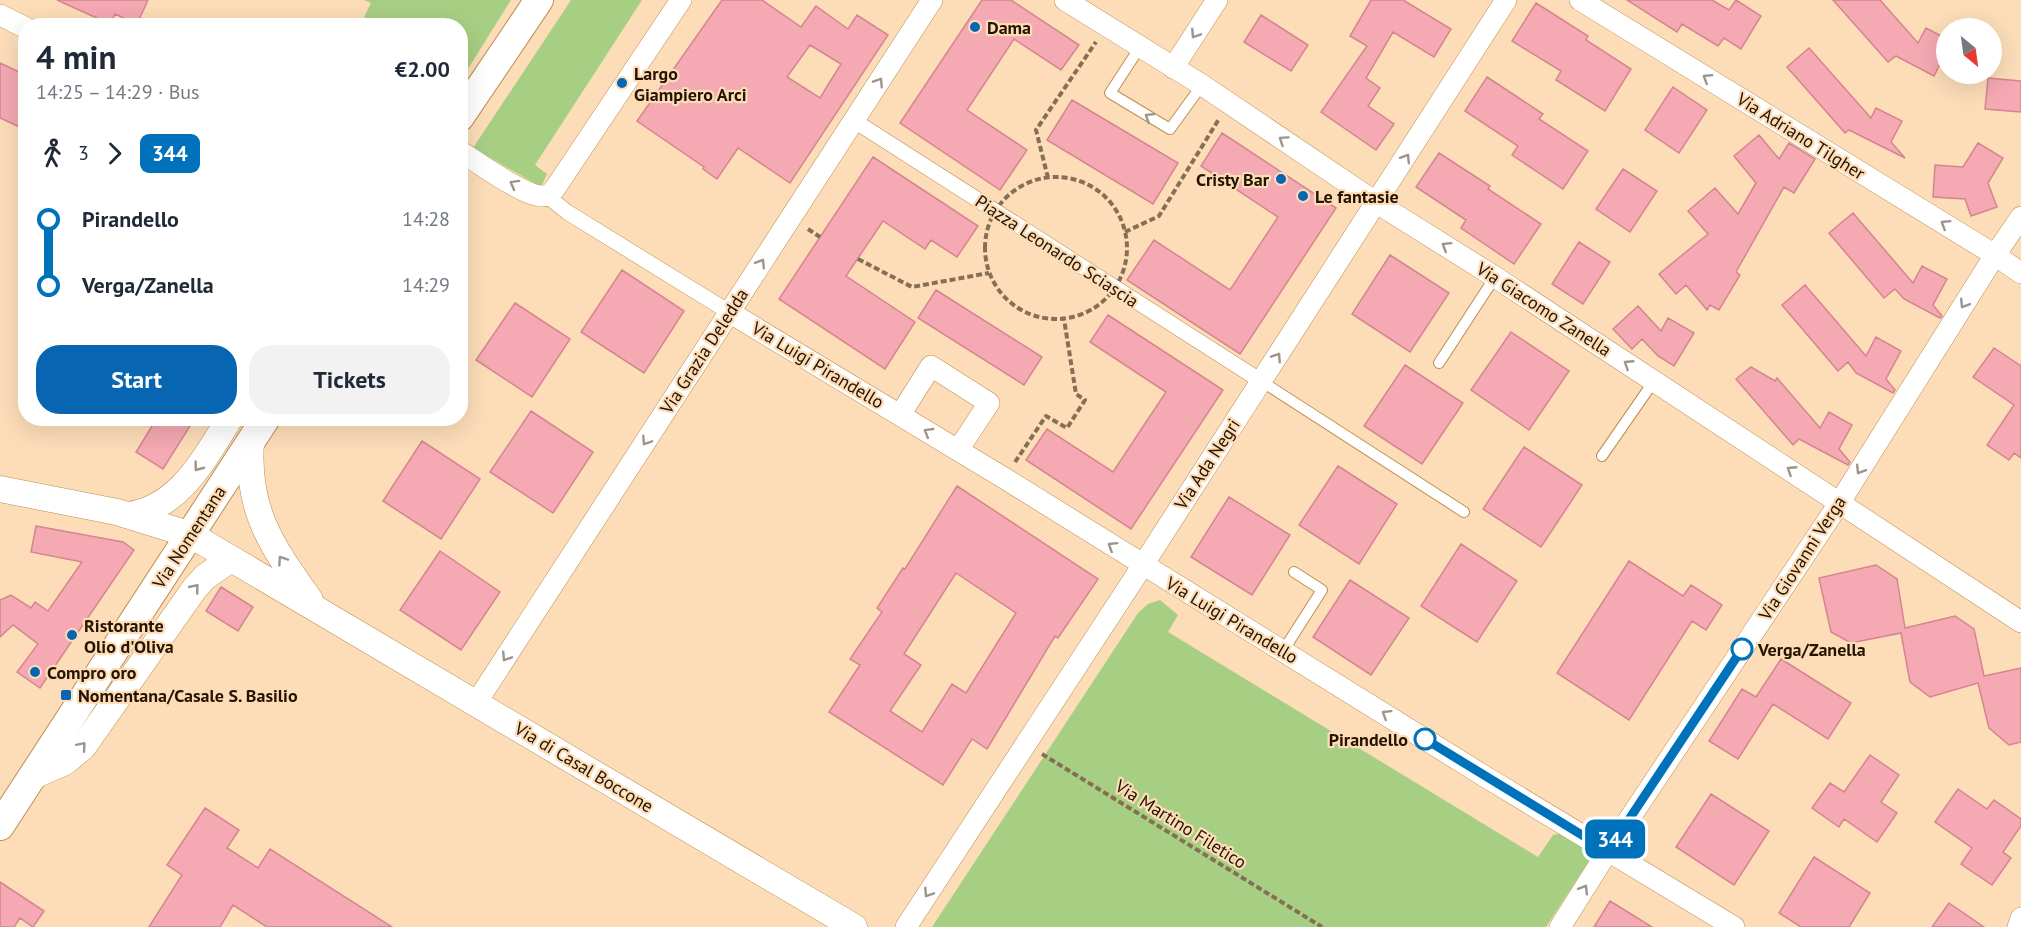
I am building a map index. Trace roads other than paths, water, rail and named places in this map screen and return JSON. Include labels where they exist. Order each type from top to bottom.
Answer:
[{"type":"main road","points":[[468,106],[539,0]]},
{"type":"main road","name":"Via Nomentana","points":[[0,826],[258,430]]},
{"type":"street","points":[[546,195],[554,190],[681,0]]},
{"type":"street","name":"Via Grazia Deledda","points":[[476,703],[932,0]]},
{"type":"street","name":"Via Giacomo Zanella","points":[[1065,0],[1202,85],[1377,203],[1495,277],[2021,622]]},
{"type":"street","points":[[1173,68],[1217,0]]},
{"type":"street","name":"Via Ada Negri","points":[[906,927],[1143,565],[1506,0]]},
{"type":"street","name":"Via Adriano Tilgher","points":[[1580,0],[2021,273]]},
{"type":"street","points":[[0,15],[18,24]]},
{"type":"street","name":"Piazza Leonardo Sciascia","points":[[853,120],[1261,381]]},
{"type":"street","points":[[468,156],[513,184],[531,193],[546,195],[567,212],[729,312]]},
{"type":"street","name":"Via Giovanni Verga","points":[[1560,927],[1840,502],[2021,217]]},
{"type":"street","name":"Via Luigi Pirandello","points":[[729,312],[1004,478],[1734,927]]},
{"type":"street","points":[[900,416],[931,366],[989,403],[958,450]]},
{"type":"street","name":"Via Nomentana","points":[[126,515],[158,506],[182,487],[202,462],[225,426]]},
{"type":"street","name":"Via di Casal Boccone","points":[[258,430],[251,479],[262,525],[281,559],[315,607]]},
{"type":"street","name":"Via di Casal Boccone","points":[[0,489],[126,515],[191,535],[854,927]]},
{"type":"street","name":"Via Nomentana","points":[[33,777],[65,762],[83,747],[195,588],[231,559]]},
{"type":"street","points":[[2018,927],[2021,918]]},
{"type":"lane","points":[[1140,46],[1110,93],[1170,129],[1202,85]]},
{"type":"lane","points":[[1439,363],[1495,277]]},
{"type":"lane","points":[[1261,381],[1464,512]]},
{"type":"lane","points":[[1602,456],[1654,381]]},
{"type":"lane","points":[[1283,651],[1322,590],[1294,572]]},
{"type":"place","name":"Dama","points":[[975,27]]},
{"type":"place","name":"Largo Giampiero Arci","points":[[622,83]]},
{"type":"place","name":"Cristy Bar","points":[[1281,179]]},
{"type":"place","name":"Le fantasie","points":[[1303,196]]},
{"type":"place","name":"Ristorante Olio d'Oliva","points":[[72,635]]},
{"type":"place","name":"Verga/Zanella","points":[[1742,649]]},
{"type":"place","name":"Compro oro","points":[[35,672]]},
{"type":"place","name":"Nomentana/Casale S. Basilio","points":[[66,695]]},
{"type":"place","name":"Pirandello","points":[[1425,739]]}]
